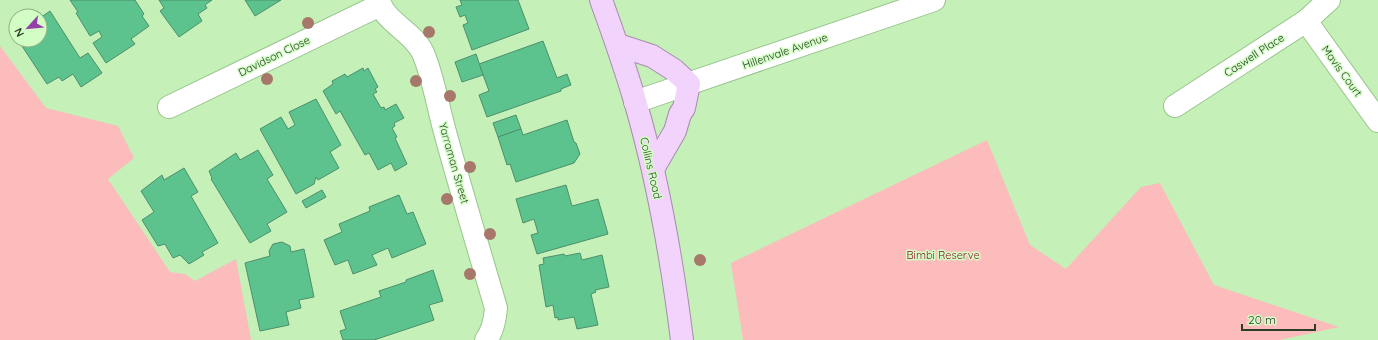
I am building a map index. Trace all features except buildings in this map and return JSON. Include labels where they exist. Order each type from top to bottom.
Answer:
[{"type":"main road","name":"Collins Road","points":[[601,0],[618,45],[653,169],[669,249],[682,340]]},
{"type":"main road","points":[[618,45],[652,56],[674,70],[689,84],[684,108],[675,131],[653,169]]},
{"type":"street","name":"Hillenvale Avenue","points":[[635,102],[934,0]]},
{"type":"street","name":"Caswell Place","points":[[1175,106],[1306,21],[1329,0]]},
{"type":"street","name":"Davidson Close","points":[[169,108],[379,3]]},
{"type":"street","name":"Yarraman Street","points":[[379,3],[388,16],[416,40],[423,53],[496,308],[493,327],[486,340]]},
{"type":"street","name":"Mavis Court","points":[[1306,21],[1378,121]]},
{"type":"green space","points":[[0,46],[46,108],[118,126],[134,158],[108,179],[170,272],[185,274],[195,281],[236,259],[251,340],[0,340]]},
{"type":"green space","name":"Bimbi Reserve","points":[[987,140],[1030,245],[1066,269],[1141,187],[1160,183],[1214,285],[1339,327],[1280,340],[743,340],[731,263]]}]
